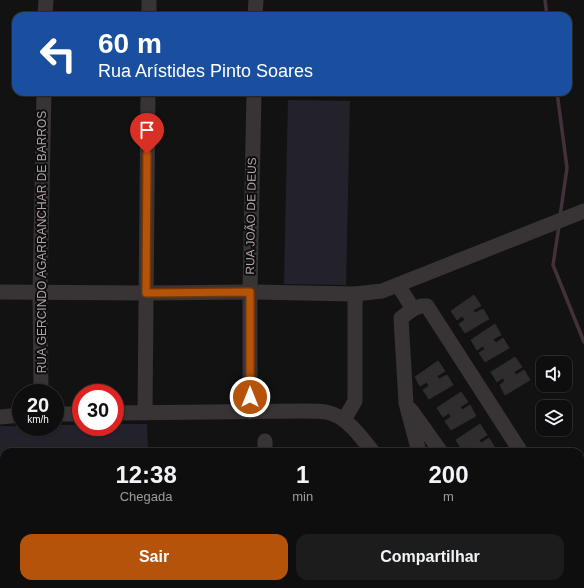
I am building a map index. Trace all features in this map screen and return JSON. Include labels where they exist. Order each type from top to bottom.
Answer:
[{"type":"street","points":[[45,12],[46,0]]},
{"type":"street","points":[[149,0],[149,12]]},
{"type":"street","points":[[255,12],[256,0]]},
{"type":"street","name":"RUA GERCINDO AGARRANCHAR DE BARROS","points":[[42,384],[40,292],[44,96]]},
{"type":"street","points":[[145,413],[148,96]]},
{"type":"street","name":"RUA JOÃO DE DEUS","points":[[250,412],[250,292],[254,96]]},
{"type":"street","points":[[0,292],[250,292],[355,294],[382,291],[578,213]]},
{"type":"street","points":[[398,285],[413,309]]},
{"type":"street","points":[[344,420],[355,401],[355,294]]},
{"type":"street","points":[[417,448],[406,403],[401,318],[413,309],[421,306],[427,306],[518,448]]},
{"type":"street","points":[[406,403],[438,448]]},
{"type":"street","points":[[124,414],[325,412],[339,416],[352,426],[370,448]]},
{"type":"street","points":[[0,417],[12,416]]},
{"type":"shaded area","points":[[288,100],[350,101],[346,285],[284,284]]},
{"type":"shaded area","points":[[124,424],[147,424],[148,448],[0,448],[0,426],[12,426],[12,436],[64,436],[64,425],[72,425],[72,436],[124,436]]},
{"type":"building","points":[[474,295],[481,306],[473,310],[475,313],[483,309],[489,319],[465,333],[459,324],[465,320],[462,316],[457,320],[451,311]]},
{"type":"building","points":[[495,324],[501,335],[493,339],[496,343],[503,338],[509,348],[485,362],[479,353],[485,349],[483,346],[477,350],[471,340]]},
{"type":"building","points":[[515,357],[522,367],[514,372],[516,375],[524,370],[530,380],[505,395],[500,385],[505,381],[503,378],[497,382],[491,372]]},
{"type":"building","points":[[438,361],[445,371],[437,376],[439,379],[447,375],[453,385],[429,399],[423,390],[429,386],[427,382],[420,386],[415,377]]},
{"type":"building","points":[[461,392],[468,402],[460,407],[462,410],[470,405],[476,416],[451,430],[445,421],[451,417],[449,413],[443,417],[437,408]]},
{"type":"building","points":[[480,424],[487,435],[479,440],[481,443],[489,438],[495,448],[469,448],[468,446],[461,448],[456,440]]},
{"type":"waterway","points":[[545,0],[546,12]]},
{"type":"waterway","points":[[558,96],[567,168],[560,216]]},
{"type":"waterway","points":[[559,226],[553,265],[584,342]]},
{"type":"route","points":[[147,154],[146,293],[250,292],[250,397]]}]
